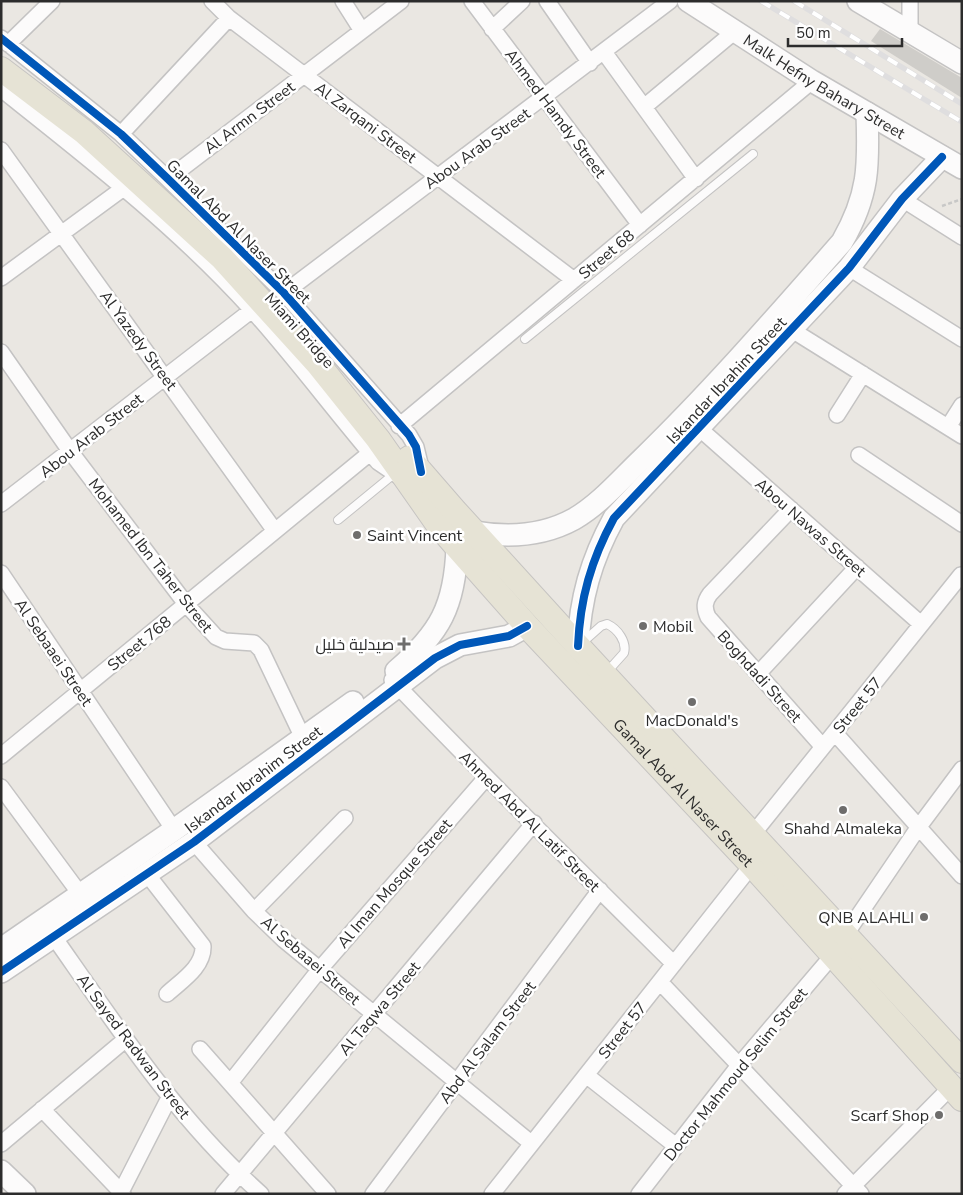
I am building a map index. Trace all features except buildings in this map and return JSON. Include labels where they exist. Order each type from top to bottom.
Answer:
[{"type":"main road","name":"Miami Bridge","points":[[4,45],[192,215],[228,251],[326,358],[384,438]]},
{"type":"main road","name":"Miami Bridge","points":[[1,69],[84,132],[222,258],[384,438]]},
{"type":"main road","name":"Gamal Abd Al Naser Street","points":[[384,438],[439,526],[457,547],[527,626],[752,865],[956,1093]]},
{"type":"main road","name":"Gamal Abd Al Naser Street","points":[[408,476],[475,532],[962,1061]]},
{"type":"street","points":[[4,45],[52,1]]},
{"type":"street","name":"Al Zarqani Street","points":[[212,1],[230,18],[574,280]]},
{"type":"street","points":[[343,1],[362,31]]},
{"type":"street","name":"Al Armn Street","points":[[168,179],[401,1]]},
{"type":"street","name":"Ahmed Hamdy Street","points":[[472,1],[640,225]]},
{"type":"street","points":[[492,29],[522,1]]},
{"type":"street","points":[[548,1],[590,63]]},
{"type":"street","name":"Abou Arab Street","points":[[284,293],[438,176],[545,98],[670,1]]},
{"type":"street","name":"Malk Hefny Bahary Street","points":[[688,1],[812,81],[962,168]]},
{"type":"street","points":[[858,1],[962,63]]},
{"type":"street","points":[[910,1],[910,32]]},
{"type":"street","points":[[121,134],[230,18]]},
{"type":"street","points":[[644,107],[734,32]]},
{"type":"street","name":"Gamal Abd Al Naser Street","points":[[4,45],[121,134],[284,293],[384,438]]},
{"type":"street","points":[[604,52],[644,107],[692,183]]},
{"type":"street","name":"Street 68","points":[[384,438],[560,301],[574,280],[812,81]]},
{"type":"street","name":"Gamal Abd Al Naser Street","points":[[1,89],[125,188],[188,244],[252,310],[384,438]]},
{"type":"street","name":"Iskandar Ibrahim Street","points":[[475,532],[501,536],[527,535],[543,531],[575,518],[596,503],[691,411],[842,242],[855,219],[864,194],[868,168],[867,113]]},
{"type":"street","name":"Al Yazedy Street","points":[[1,150],[275,531]]},
{"type":"street","name":"Iskandar Ibrahim Street","points":[[578,646],[583,593],[601,542],[614,518],[700,429],[855,261],[902,199],[942,157]]},
{"type":"street","points":[[1,278],[125,188]]},
{"type":"street","points":[[902,199],[962,237]]},
{"type":"street","points":[[842,242],[855,261],[962,339]]},
{"type":"street","name":"Abou Arab Street","points":[[1,504],[252,310]]},
{"type":"street","points":[[792,330],[962,436]]},
{"type":"street","name":"Mohamed Ibn Taher Street","points":[[1,352],[70,451],[186,604],[216,637],[225,641],[254,643],[261,650],[303,738]]},
{"type":"street","points":[[837,415],[863,374]]},
{"type":"street","points":[[948,427],[962,405]]},
{"type":"street","name":"Abou Nawas Street","points":[[700,429],[921,624]]},
{"type":"street","name":"Street 768","points":[[1,756],[275,531],[384,438]]},
{"type":"street","points":[[859,455],[962,524]]},
{"type":"street","name":"Boghdadi Street","points":[[791,509],[705,601],[704,609],[708,617],[824,747]]},
{"type":"street","name":"Iskandar Ibrahim Street","points":[[1,949],[86,902],[147,874],[194,842],[393,681],[428,641],[441,620],[454,580],[457,547]]},
{"type":"street","points":[[758,674],[857,567]]},
{"type":"street","name":"Al Sebaaei Street","points":[[1,573],[174,830]]},
{"type":"street","name":"Street 57","points":[[753,834],[961,575]]},
{"type":"street","name":"Iskandar Ibrahim Street","points":[[1,972],[54,936],[86,902],[174,830],[303,738],[393,681],[447,651],[474,642],[509,636],[527,626]]},
{"type":"street","name":"Ahmed Abd Al Latif Street","points":[[393,681],[485,778],[534,823],[674,964]]},
{"type":"street","points":[[835,733],[962,876]]},
{"type":"street","points":[[846,934],[918,828],[962,769]]},
{"type":"street","name":"Al Iman Mosque Street","points":[[230,1083],[320,969],[485,778]]},
{"type":"street","points":[[1,787],[86,902]]},
{"type":"street","points":[[254,911],[345,818]]},
{"type":"street","name":"Al Taqwa Street","points":[[223,1194],[534,823]]},
{"type":"street","name":"Al Sebaaei Street","points":[[194,842],[254,911],[284,940],[531,1143]]},
{"type":"street","name":"Street 57","points":[[492,1194],[752,865]]},
{"type":"street","points":[[147,874],[203,946],[203,956],[197,966],[167,994]]},
{"type":"street","name":"Abd Al Salam Street","points":[[377,1193],[456,1083],[600,890]]},
{"type":"street","name":"Al Sayed Radwan Street","points":[[54,936],[169,1098],[239,1175],[261,1194]]},
{"type":"street","name":"Doctor Mahmoud Selim Street","points":[[639,1194],[740,1064],[832,956]]},
{"type":"street","points":[[660,982],[740,1064],[853,1191],[956,1093]]},
{"type":"street","points":[[1,1144],[126,1040]]},
{"type":"street","points":[[200,1050],[328,1194]]},
{"type":"street","points":[[586,1075],[676,1146]]},
{"type":"street","points":[[42,1109],[122,1193],[169,1098]]},
{"type":"street","points":[[1,1171],[25,1194]]},
{"type":"lane","points":[[525,339],[560,301],[697,199],[753,154]]},
{"type":"lane","points":[[692,183],[697,199]]},
{"type":"lane","points":[[338,520],[408,476]]},
{"type":"lane","points":[[578,646],[601,626],[607,624],[612,626],[623,640],[625,650],[605,675]]},
{"type":"railway","points":[[761,1],[962,122]]},
{"type":"railway","points":[[794,1],[962,104]]},
{"type":"cycle path","points":[[1,38],[121,134],[284,293],[409,435],[416,447],[421,472]]},
{"type":"cycle path","points":[[578,646],[581,612],[588,580],[599,549],[614,518],[849,268],[902,199],[942,157]]},
{"type":"cycle path","points":[[1,972],[194,842],[435,658],[460,645],[509,636],[527,626]]},
{"type":"place","name":"Saint Vincent","points":[[357,535]]},
{"type":"place","name":"Mobil","points":[[643,626]]},
{"type":"place","name":"صيدلية خليل","points":[[404,644]]},
{"type":"place","name":"MacDonald's","points":[[692,702]]},
{"type":"place","name":"Shahd Almaleka","points":[[843,810]]},
{"type":"place","name":"QNB ALAHLI","points":[[924,917]]},
{"type":"place","name":"Scarf Shop","points":[[939,1115]]}]
